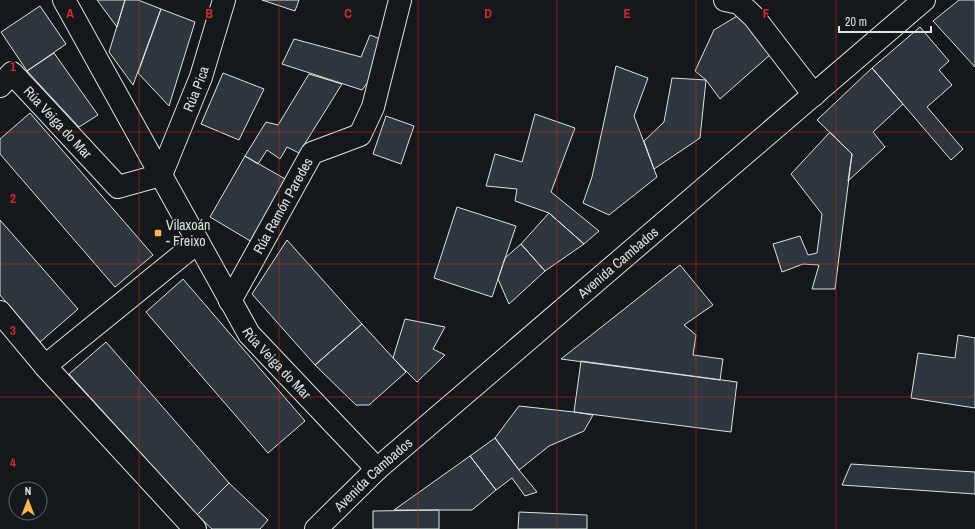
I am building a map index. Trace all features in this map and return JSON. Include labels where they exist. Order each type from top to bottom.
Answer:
[{"type":"street","name":"Rúa Veiga do Mar","points":[[64,0],[249,334],[377,469]]},
{"type":"street","name":"Rúa Pica","points":[[161,175],[201,77],[224,0]]},
{"type":"street","name":"Rúa Ramón Paredes","points":[[230,301],[312,153],[360,135],[373,107],[400,0]]},
{"type":"street","points":[[725,0],[739,3],[754,17],[814,95]]},
{"type":"street","name":"Avenida Cambados","points":[[316,529],[377,469],[924,0]]},
{"type":"street","name":"Rúa Veiga do Mar","points":[[0,86],[12,73],[118,188],[161,175]]},
{"type":"street","points":[[45,366],[198,242]]},
{"type":"street","points":[[0,312],[45,366],[195,529]]},
{"type":"building","points":[[97,0],[125,0],[117,27]]},
{"type":"building","points":[[125,0],[138,0],[161,9],[133,85],[109,52]]},
{"type":"building","points":[[262,0],[299,0],[295,11]]},
{"type":"building","points":[[959,0],[975,0],[975,67],[933,21]]},
{"type":"building","points":[[40,6],[66,44],[27,71],[1,32]]},
{"type":"building","points":[[161,9],[195,22],[169,106],[138,73]]},
{"type":"building","points":[[742,13],[771,54],[720,99],[706,80],[695,71],[714,30]]},
{"type":"building","points":[[920,27],[949,61],[939,70],[952,85],[927,107],[963,149],[951,160],[872,68]]},
{"type":"building","points":[[370,35],[380,39],[370,79],[362,90],[282,64],[294,39],[361,57]]},
{"type":"building","points":[[54,53],[98,115],[79,127],[27,71]]},
{"type":"building","points":[[616,66],[648,78],[634,116],[657,177],[609,215],[583,203],[592,177]]},
{"type":"building","points":[[872,68],[903,104],[873,132],[885,147],[848,181],[852,154],[817,120]]},
{"type":"building","points":[[223,73],[264,89],[239,140],[201,124]]},
{"type":"building","points":[[309,74],[342,84],[299,153],[287,147],[280,159],[267,150],[258,164],[245,156],[266,122],[278,125]]},
{"type":"building","points":[[672,78],[706,80],[700,138],[654,169],[644,141],[664,122]]},
{"type":"building","points":[[30,113],[153,255],[115,287],[0,154],[0,139]]},
{"type":"building","points":[[535,114],[575,128],[551,192],[599,231],[584,244],[549,213],[515,201],[517,189],[486,186],[495,154],[522,162]]},
{"type":"building","points":[[386,116],[414,126],[401,164],[373,154]]},
{"type":"building","points":[[830,132],[852,154],[835,289],[812,289],[819,265],[803,264],[782,272],[773,244],[800,236],[808,255],[817,253],[822,214],[791,174]]},
{"type":"building","points":[[245,156],[287,180],[252,242],[210,217]]},
{"type":"building","points":[[457,207],[516,226],[492,297],[434,278]]},
{"type":"building","points":[[549,213],[584,244],[545,271],[521,244]]},
{"type":"building","points":[[0,220],[78,309],[40,342],[0,295]]},
{"type":"building","points":[[287,240],[362,324],[315,365],[252,294]]},
{"type":"building","points":[[521,244],[545,271],[509,304],[498,279],[505,258]]},
{"type":"building","points":[[680,265],[713,305],[684,325],[696,335],[693,355],[723,359],[720,380],[561,359]]},
{"type":"building","points":[[183,279],[305,421],[268,453],[146,312]]},
{"type":"building","points":[[405,319],[445,327],[433,349],[445,355],[417,382],[393,358]]},
{"type":"building","points":[[362,324],[406,372],[369,405],[356,405],[315,365]]},
{"type":"building","points":[[958,335],[975,338],[975,408],[911,398],[918,353],[955,358]]},
{"type":"building","points":[[106,342],[229,483],[197,515],[69,374]]},
{"type":"building","points":[[581,361],[737,382],[731,432],[574,412]]},
{"type":"building","points":[[519,406],[593,415],[584,431],[549,446],[519,470],[495,438]]},
{"type":"building","points":[[495,438],[537,492],[525,496],[512,478],[496,490],[470,456]]},
{"type":"building","points":[[470,456],[496,490],[472,510],[394,510]]},
{"type":"building","points":[[851,464],[975,472],[975,494],[842,485]]},
{"type":"building","points":[[229,483],[268,520],[260,529],[212,529],[197,515]]},
{"type":"building","points":[[439,510],[439,529],[373,529],[373,511]]},
{"type":"building","points":[[519,512],[587,515],[587,529],[518,529]]},
{"type":"place","name":"Vilaxoán - Freixo","points":[[158,233]]}]
